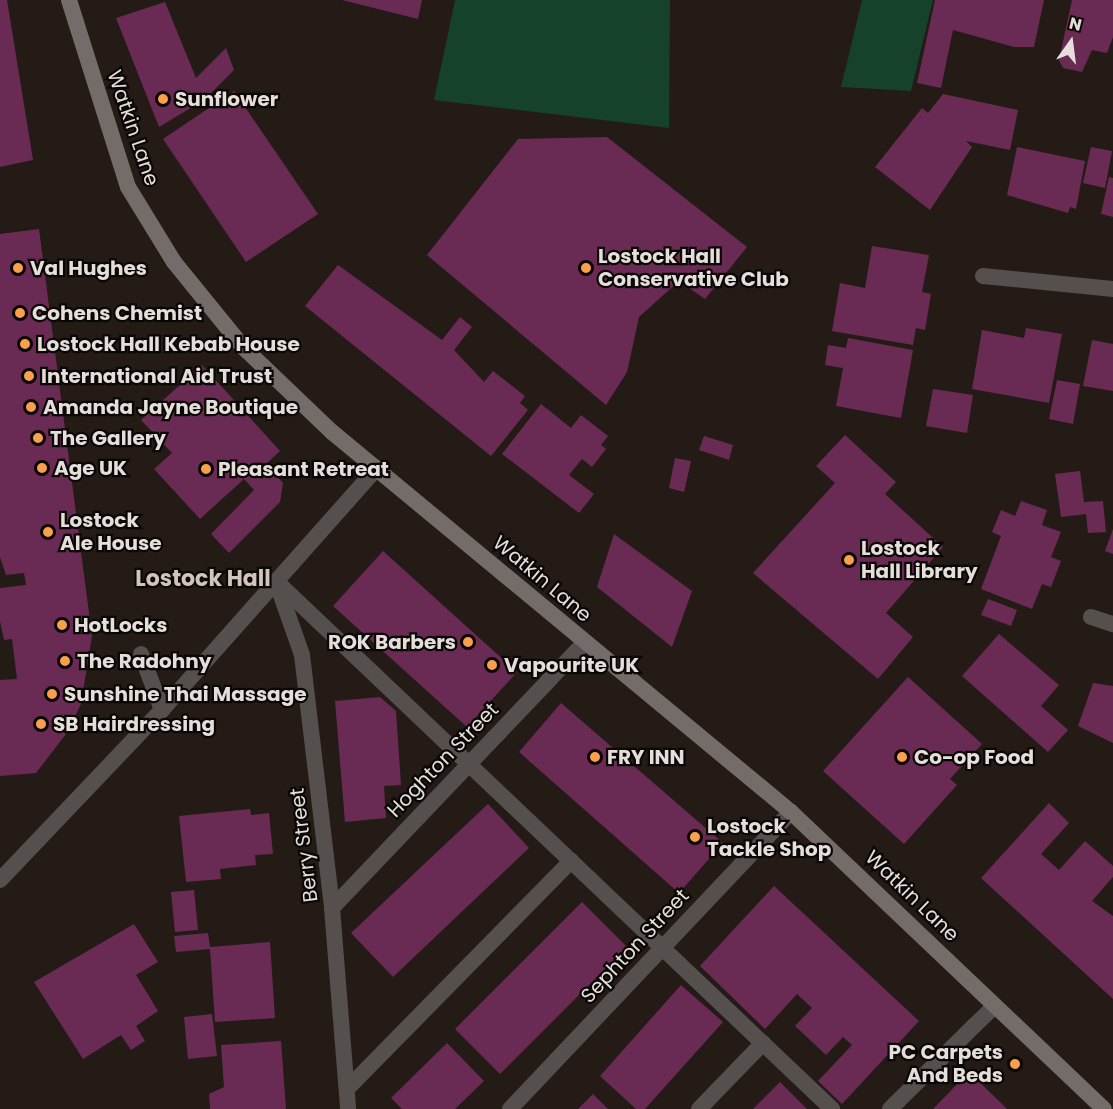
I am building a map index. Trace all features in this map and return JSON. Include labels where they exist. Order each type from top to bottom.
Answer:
[{"type":"main road","name":"Watkin Lane","points":[[69,0],[128,188],[148,224],[243,347],[377,468],[791,812],[1104,1109]]},
{"type":"street","points":[[983,276],[1113,289]]},
{"type":"street","points":[[3,873],[162,710],[377,468]]},
{"type":"street","points":[[276,581],[832,1109]]},
{"type":"street","name":"Berry Street","points":[[276,581],[302,655],[332,908],[348,1109]]},
{"type":"street","points":[[1091,617],[1113,624]]},
{"type":"street","name":"Hoghton Street","points":[[332,908],[467,763],[585,642]]},
{"type":"street","points":[[141,654],[162,710]]},
{"type":"street","name":"Sephton Street","points":[[510,1109],[791,812]]},
{"type":"street","points":[[347,1089],[571,861]]},
{"type":"street","points":[[890,1109],[995,1006]]},
{"type":"street","points":[[699,1109],[763,1043]]},
{"type":"green space","points":[[455,0],[670,0],[669,128],[434,100]]},
{"type":"green space","points":[[862,0],[933,0],[911,91],[841,87]]},
{"type":"building","points":[[0,0],[7,0],[33,160],[0,167]]},
{"type":"building","points":[[342,0],[422,0],[418,19]]},
{"type":"building","points":[[935,0],[1044,0],[1034,47],[1014,47],[953,30],[941,88],[917,83]]},
{"type":"building","points":[[1072,0],[1113,0],[1113,37],[1107,53],[1092,50],[1082,72],[1063,68],[1059,60]]},
{"type":"building","points":[[165,2],[196,78],[226,48],[234,70],[204,100],[159,127],[116,18]]},
{"type":"building","points":[[234,91],[318,214],[246,262],[163,139]]},
{"type":"building","points":[[943,94],[1018,110],[1010,150],[966,141],[972,147],[930,210],[875,167],[922,108],[928,113]]},
{"type":"building","name":"Lostock Hall Conservative Club","points":[[607,137],[747,247],[705,299],[679,281],[639,317],[627,372],[606,405],[427,255],[518,139]]},
{"type":"building","points":[[1017,147],[1085,161],[1076,209],[1070,207],[1068,213],[1007,195]]},
{"type":"building","points":[[1091,147],[1112,151],[1105,188],[1083,183]]},
{"type":"building","points":[[1109,177],[1113,178],[1113,217],[1101,214]]},
{"type":"building","points":[[39,229],[92,636],[81,704],[66,734],[36,773],[0,776],[0,680],[17,679],[12,639],[4,640],[0,621],[0,588],[26,585],[24,573],[6,575],[0,557],[0,234]]},
{"type":"building","points":[[872,246],[929,255],[922,292],[931,294],[925,330],[916,328],[913,345],[832,331],[840,283],[865,288]]},
{"type":"building","points":[[338,265],[442,340],[460,317],[472,327],[454,350],[484,382],[493,371],[525,396],[520,403],[528,410],[491,456],[305,306]]},
{"type":"building","points":[[1026,328],[1062,334],[1049,403],[972,389],[982,330],[1024,338]]},
{"type":"building","points":[[848,338],[913,350],[901,418],[836,406],[843,368],[825,365],[828,345],[846,348]]},
{"type":"building","points":[[1092,340],[1113,344],[1113,391],[1083,386]]},
{"type":"building","points":[[202,365],[280,451],[266,464],[283,483],[280,502],[229,553],[211,534],[254,490],[244,479],[200,519],[154,469],[172,453],[141,420]]},
{"type":"building","points":[[1057,380],[1080,384],[1073,424],[1049,419]]},
{"type":"building","points":[[933,389],[973,395],[967,433],[926,426]]},
{"type":"building","points":[[541,404],[571,428],[581,415],[608,436],[601,445],[606,449],[592,467],[582,459],[569,475],[594,494],[579,513],[502,454]]},
{"type":"building","name":"Lostock Hall Library","points":[[845,435],[896,482],[885,494],[943,547],[886,613],[913,637],[878,679],[753,573],[835,483],[816,466]]},
{"type":"building","points":[[704,436],[733,445],[729,460],[699,450]]},
{"type":"building","points":[[675,458],[691,461],[684,492],[669,488]]},
{"type":"building","points":[[1080,471],[1084,502],[1103,501],[1106,532],[1088,533],[1086,514],[1061,517],[1055,474]]},
{"type":"building","points":[[1021,501],[1047,510],[1042,525],[1061,532],[1051,557],[1061,561],[1051,587],[1042,584],[1032,609],[981,589],[1001,536],[992,532],[1001,510],[1015,516]]},
{"type":"building","points":[[1113,529],[1113,554],[1105,551]]},
{"type":"building","points":[[614,534],[692,591],[672,647],[597,587]]},
{"type":"building","points":[[383,551],[517,672],[467,727],[333,606]]},
{"type":"building","points":[[988,599],[1017,610],[1011,626],[981,615]]},
{"type":"building","points":[[999,634],[1059,685],[1041,706],[1068,730],[1048,752],[962,676]]},
{"type":"building","name":"Co-op Food","points":[[908,677],[982,744],[950,779],[957,785],[904,844],[823,771]]},
{"type":"building","points":[[1093,683],[1113,686],[1113,743],[1078,726]]},
{"type":"building","points":[[380,697],[396,711],[401,785],[384,786],[386,818],[345,822],[335,701]]},
{"type":"building","points":[[561,703],[723,843],[679,893],[519,752]]},
{"type":"building","points":[[1049,803],[1069,823],[1041,854],[1059,870],[1085,841],[1113,866],[1113,877],[1092,901],[1113,916],[1113,999],[981,878]]},
{"type":"building","points":[[488,804],[529,848],[393,977],[351,933]]},
{"type":"building","points":[[250,809],[251,815],[269,813],[273,854],[255,855],[256,865],[220,869],[221,879],[186,882],[179,816]]},
{"type":"building","points":[[774,886],[919,1021],[842,1104],[818,1081],[852,1045],[843,1037],[826,1055],[795,1026],[812,1008],[797,994],[765,1029],[700,966]]},
{"type":"building","points":[[194,890],[198,930],[175,932],[171,892]]},
{"type":"building","points":[[582,902],[627,947],[500,1074],[455,1029]]},
{"type":"building","points":[[134,924],[158,962],[136,975],[158,1011],[136,1026],[145,1041],[131,1050],[121,1035],[83,1059],[34,982]]},
{"type":"building","points":[[208,933],[210,947],[270,942],[275,1018],[215,1022],[210,949],[176,952],[174,936]]},
{"type":"building","points":[[681,985],[723,1022],[645,1109],[636,1109],[600,1076]]},
{"type":"building","points":[[212,1014],[217,1056],[188,1059],[184,1017]]},
{"type":"building","points":[[281,1041],[286,1109],[210,1109],[209,1094],[224,1087],[221,1045]]},
{"type":"building","points":[[447,1043],[484,1081],[455,1109],[402,1109],[391,1098]]},
{"type":"building","points":[[969,1072],[1001,1103],[1007,1109],[933,1109]]},
{"type":"building","points":[[780,1082],[807,1109],[753,1109]]},
{"type":"building","points":[[593,1094],[608,1109],[578,1109]]},
{"type":"place","name":"Sunflower","points":[[163,99]]},
{"type":"place","name":"Val Hughes","points":[[18,268]]},
{"type":"place","name":"Lostock Hall Conservative Club","points":[[586,268]]},
{"type":"place","name":"Cohens Chemist","points":[[20,313]]},
{"type":"place","name":"Lostock Hall Kebab House","points":[[25,344]]},
{"type":"place","name":"International Aid Trust","points":[[29,376]]},
{"type":"place","name":"Amanda Jayne Boutique","points":[[31,407]]},
{"type":"place","name":"The Gallery","points":[[38,438]]},
{"type":"place","name":"Age UK","points":[[42,468]]},
{"type":"place","name":"Pleasant Retreat","points":[[206,469]]},
{"type":"place","name":"Lostock Ale House","points":[[48,532]]},
{"type":"place","name":"Lostock Hall Library","points":[[849,560]]},
{"type":"place","name":"HotLocks","points":[[62,625]]},
{"type":"place","name":"ROK Barbers","points":[[468,642]]},
{"type":"place","name":"The Radohny","points":[[65,661]]},
{"type":"place","name":"Vapourite UK","points":[[492,665]]},
{"type":"place","name":"Sunshine Thai Massage","points":[[52,694]]},
{"type":"place","name":"SB Hairdressing","points":[[41,724]]},
{"type":"place","name":"FRY INN","points":[[595,757]]},
{"type":"place","name":"Co-op Food","points":[[902,757]]},
{"type":"place","name":"Lostock Tackle Shop","points":[[695,837]]},
{"type":"place","name":"PC Carpets And Beds","points":[[1015,1064]]},
{"type":"district","name":"Lostock Hall","points":[[203,579]]}]
